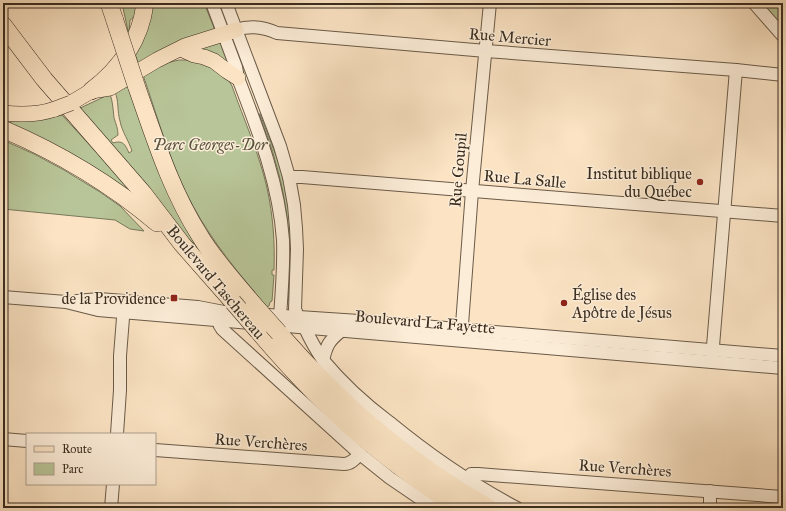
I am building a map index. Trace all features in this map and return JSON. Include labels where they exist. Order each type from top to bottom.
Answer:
[{"type":"highway","points":[[109,3],[115,21]]},
{"type":"highway","name":"Boulevard Taschereau","points":[[115,3],[115,21],[164,165],[183,207],[210,252],[254,305],[283,330],[325,383],[348,406],[399,449],[454,487],[489,508]]},
{"type":"highway","points":[[91,91],[111,74],[123,60],[139,30],[145,3]]},
{"type":"highway","name":"Boulevard Taschereau","points":[[3,25],[44,79],[143,193],[182,244],[224,311],[258,331],[310,388],[360,436],[429,489],[460,508]]},
{"type":"highway","points":[[3,130],[56,155],[98,180],[148,215],[182,244]]},
{"type":"main road","points":[[3,113],[33,114],[48,112],[71,103],[91,91],[110,88],[158,60],[192,44],[230,32]]},
{"type":"main road","points":[[181,49],[214,61],[238,78]]},
{"type":"street","points":[[212,3],[230,32],[280,146],[289,177],[294,205],[297,250],[294,305],[298,316],[315,348],[323,360],[337,375],[372,409],[423,449],[467,479],[517,508]]},
{"type":"street","points":[[226,3],[238,78],[266,154],[278,201],[284,255],[280,316],[283,330]]},
{"type":"street","name":"Rue Goupil","points":[[461,335],[472,190],[490,3]]},
{"type":"street","points":[[754,3],[783,36]]},
{"type":"street","name":"Rue Mercier","points":[[230,32],[245,27],[266,28],[277,32],[486,51],[783,75]]},
{"type":"street","points":[[713,356],[736,70]]},
{"type":"street","name":"Rue La Salle","points":[[289,177],[472,190],[783,216]]},
{"type":"street","name":"Boulevard La Fayette","points":[[3,297],[66,302],[98,310],[124,307],[224,311],[280,316],[298,316],[461,335],[713,356],[783,356]]},
{"type":"street","points":[[117,433],[120,390],[120,356],[124,307]]},
{"type":"street","name":"Boulevard La Fayette","points":[[224,311],[283,330],[304,328],[341,331],[461,335]]},
{"type":"street","name":"Boulevard Taschereau","points":[[224,311],[220,326],[224,331],[360,454],[390,478],[432,508]]},
{"type":"street","points":[[323,360],[329,342],[341,331]]},
{"type":"street","name":"Boulevard La Fayette","points":[[713,356],[783,368]]},
{"type":"street","points":[[3,439],[26,441]]},
{"type":"street","name":"Rue Verchères","points":[[156,450],[344,464],[349,464],[360,454]]},
{"type":"street","name":"Rue Verchères","points":[[467,479],[471,474],[478,474],[783,497]]},
{"type":"street","points":[[110,508],[113,485]]},
{"type":"street","points":[[710,491],[710,508]]},
{"type":"green space","points":[[122,3],[139,3],[134,17],[130,20],[129,31],[128,31]]},
{"type":"green space","points":[[152,3],[204,3],[215,30],[139,65],[135,54]]},
{"type":"green space","points":[[761,3],[783,4],[783,29]]},
{"type":"green space","points":[[220,42],[231,68],[194,48]]},
{"type":"green space","name":"Parc Georges-Dor","points":[[179,60],[191,60],[204,63],[228,79],[256,149],[267,188],[273,229],[274,270],[272,270],[272,275],[274,275],[272,301],[267,307],[227,258],[209,233],[185,191],[165,142],[143,75],[166,63]]},
{"type":"green space","points":[[128,86],[215,270],[76,110],[110,94],[118,135],[111,140],[113,143],[121,142],[129,153],[132,151],[121,125],[115,92]]},
{"type":"green space","points":[[259,114],[282,171],[288,199],[292,245],[290,301],[288,300],[290,266],[287,214],[272,151]]},
{"type":"green space","points":[[62,115],[136,195],[10,125],[11,121],[36,120]]},
{"type":"green space","points":[[3,140],[64,170],[100,192],[120,206],[144,231],[130,229],[115,220],[3,209]]},
{"type":"place","name":"Institut biblique du Québec","points":[[700,182]]},
{"type":"place","name":"de la Providence","points":[[174,298]]},
{"type":"place","name":"Église des Apôtre de Jésus","points":[[564,303]]}]
